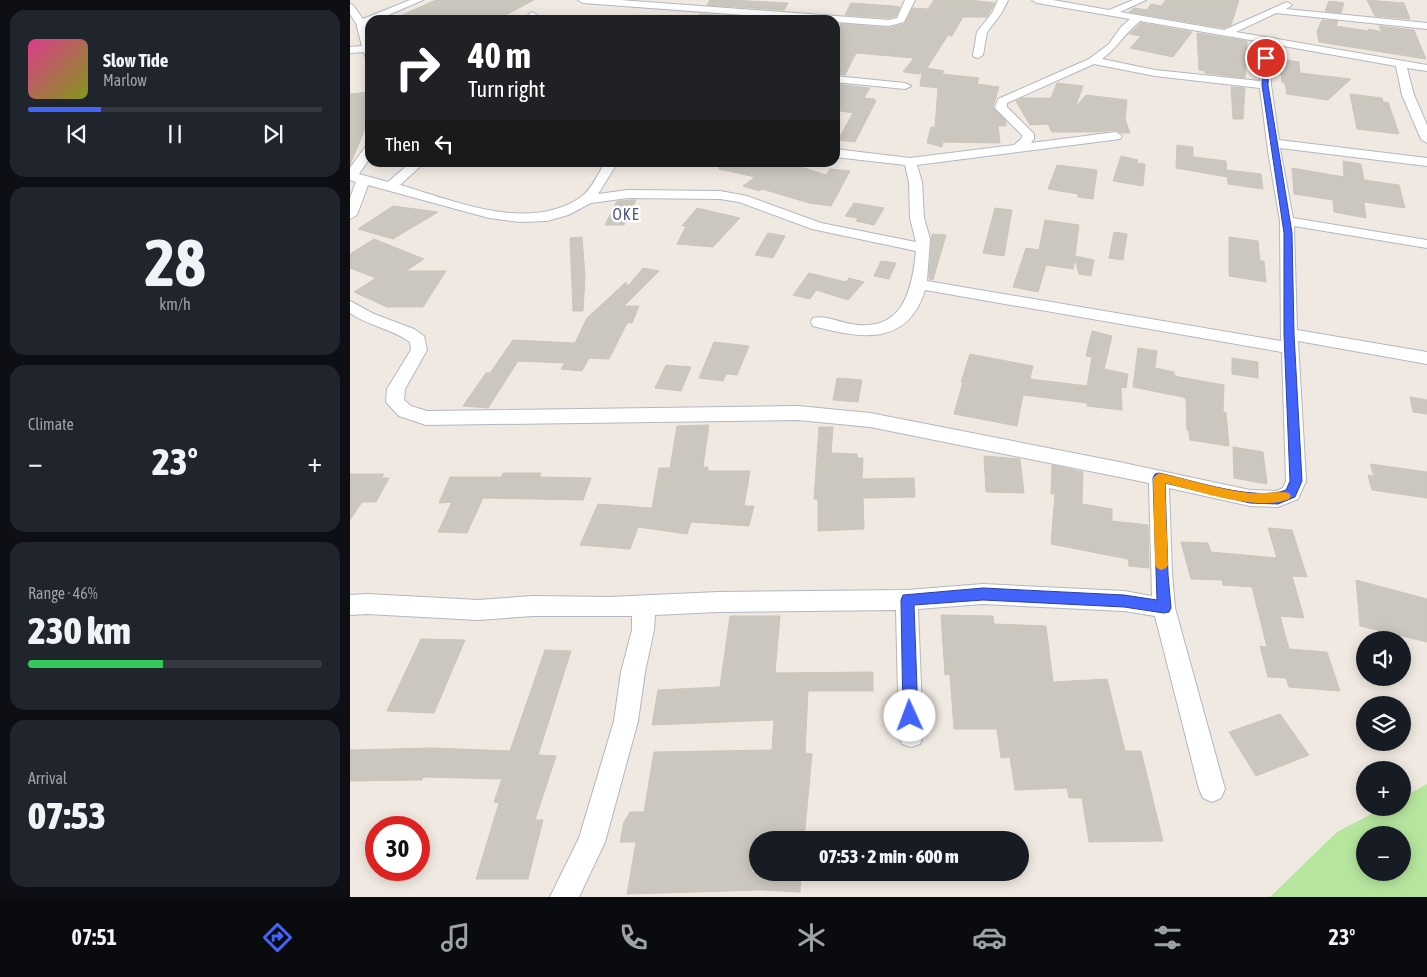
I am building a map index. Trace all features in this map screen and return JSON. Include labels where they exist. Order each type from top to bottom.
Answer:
[{"type":"street","points":[[381,15],[418,0]]},
{"type":"street","points":[[583,0],[776,15]]},
{"type":"street","points":[[729,15],[740,0]]},
{"type":"street","points":[[840,20],[896,23],[901,20],[910,0]]},
{"type":"street","points":[[978,55],[982,32],[996,14],[1003,0]]},
{"type":"street","points":[[1037,0],[1427,68]]},
{"type":"street","points":[[1111,12],[1141,0]]},
{"type":"street","points":[[1227,32],[1297,0]]},
{"type":"street","points":[[350,7],[361,23],[365,38]]},
{"type":"street","points":[[1278,10],[1427,26]]},
{"type":"street","points":[[1018,148],[1028,139],[1028,134],[1001,108],[1002,101],[1093,61],[1113,46],[1124,29],[1139,17]]},
{"type":"street","points":[[361,23],[365,21]]},
{"type":"street","points":[[350,306],[368,318],[408,333],[418,340],[419,350],[396,389],[395,402],[405,411],[426,418],[798,413],[870,420],[1250,498],[1278,499],[1291,493],[1296,481],[1289,341],[1287,221],[1265,85],[1267,40]]},
{"type":"street","points":[[350,50],[365,52]]},
{"type":"street","points":[[1093,61],[1155,73],[1265,85]]},
{"type":"street","points":[[1401,64],[1408,95],[1427,139]]},
{"type":"street","points":[[840,80],[905,86]]},
{"type":"street","points":[[840,153],[910,162],[1116,136]]},
{"type":"street","points":[[1273,143],[1427,162]]},
{"type":"street","points":[[350,215],[355,177],[365,158]]},
{"type":"street","points":[[819,322],[854,330],[876,331],[891,325],[905,314],[916,297],[920,284],[923,237],[915,205],[915,178],[910,162]]},
{"type":"street","points":[[391,186],[413,167]]},
{"type":"street","points":[[588,199],[609,167]]},
{"type":"street","points":[[355,177],[489,214],[520,218],[547,216],[563,212],[588,199],[628,194],[720,195],[742,199],[817,226],[923,248]]},
{"type":"street","points":[[1287,221],[1427,244]]},
{"type":"street","points":[[920,284],[939,289],[1289,341],[1427,358]]},
{"type":"street","points":[[1159,478],[1161,574],[1164,608],[1212,789]]},
{"type":"street","points":[[350,606],[367,604],[478,610],[533,606],[907,600],[983,594],[1124,601],[1164,608]]},
{"type":"street","points":[[907,600],[911,735]]},
{"type":"street","points":[[564,897],[574,882],[591,842],[626,721],[633,672],[643,630],[644,605]]},
{"type":"green space","points":[[1427,784],[1427,897],[1270,897],[1337,832],[1368,816],[1411,816],[1411,793]]},
{"type":"building","points":[[436,0],[534,0],[506,15],[402,15]]},
{"type":"building","points":[[710,0],[788,3],[784,10],[707,5]]},
{"type":"building","points":[[934,0],[969,0],[995,3],[987,17],[963,17],[952,36],[948,35],[927,68],[944,71],[942,74],[979,78],[977,84],[999,87],[993,107],[1006,121],[1006,126],[998,126],[1000,143],[943,142],[942,147],[927,143],[931,127],[935,127],[938,88],[920,86],[922,71],[919,74],[903,72],[914,58],[856,53],[845,75],[840,74],[841,24],[889,28],[904,24],[913,8],[928,9]]},
{"type":"building","points":[[1166,0],[1239,0],[1231,25],[1224,28],[1129,12],[1134,8],[1147,10],[1151,4],[1161,6]]},
{"type":"building","points":[[1367,0],[1404,3],[1410,19],[1375,16]]},
{"type":"building","points":[[1329,1],[1344,3],[1341,13],[1325,11]]},
{"type":"building","points":[[851,3],[900,7],[896,16],[889,18],[845,15]]},
{"type":"building","points":[[1322,20],[1338,21],[1336,26],[1368,31],[1369,29],[1382,32],[1379,26],[1414,30],[1426,59],[1319,42],[1317,31]]},
{"type":"building","points":[[1141,23],[1192,32],[1173,57],[1130,48],[1141,36],[1129,34]]},
{"type":"building","points":[[1197,33],[1247,41],[1245,78],[1205,73],[1205,71],[1199,70]]},
{"type":"building","points":[[1279,59],[1299,62],[1300,73],[1351,79],[1328,100],[1287,94],[1285,83],[1282,82]]},
{"type":"building","points":[[1057,83],[1083,86],[1075,108],[1086,95],[1127,100],[1125,119],[1130,133],[1121,133],[1116,130],[1052,132],[1048,124],[1030,125],[1016,101],[1022,98],[1051,98]]},
{"type":"building","points":[[840,85],[870,88],[864,98],[875,99],[874,101],[876,101],[855,142],[840,140],[840,136],[853,113],[840,111]]},
{"type":"building","points":[[1231,87],[1245,88],[1243,119],[1233,119]]},
{"type":"building","points":[[365,92],[365,129],[350,165],[350,94]]},
{"type":"building","points":[[1350,94],[1382,98],[1383,102],[1388,102],[1399,134],[1357,129]]},
{"type":"building","points":[[1177,145],[1193,147],[1193,157],[1226,161],[1227,177],[1176,168]]},
{"type":"building","points":[[1121,156],[1138,160],[1137,163],[1145,164],[1143,186],[1113,181]]},
{"type":"building","points":[[1343,161],[1361,164],[1364,180],[1399,185],[1405,208],[1364,202],[1366,218],[1334,212],[1333,200],[1294,194],[1292,168],[1344,177]]},
{"type":"building","points":[[1057,165],[1097,170],[1093,199],[1078,197],[1078,194],[1048,189]]},
{"type":"building","points":[[719,167],[801,167],[826,175],[830,169],[850,171],[831,206],[809,203],[762,189],[759,191],[743,186],[755,177],[719,169]]},
{"type":"building","points":[[1227,170],[1261,174],[1263,189],[1228,184]]},
{"type":"building","points":[[636,200],[624,225],[605,225],[617,201]]},
{"type":"building","points":[[854,203],[884,208],[874,225],[856,221],[858,218],[845,216]]},
{"type":"building","points":[[393,206],[438,212],[393,239],[358,229]]},
{"type":"building","points":[[697,208],[740,218],[713,247],[677,244],[686,226],[682,226]]},
{"type":"building","points":[[995,208],[1012,210],[1004,256],[983,253]]},
{"type":"building","points":[[1045,220],[1079,225],[1075,256],[1094,260],[1091,276],[1079,274],[1075,259],[1073,269],[1046,265],[1038,292],[1013,287],[1026,248],[1039,250]]},
{"type":"building","points":[[1114,232],[1127,234],[1123,260],[1109,258]]},
{"type":"building","points":[[768,233],[785,236],[773,258],[755,255]]},
{"type":"building","points":[[932,234],[946,235],[933,280],[929,279]]},
{"type":"building","points":[[582,237],[585,276],[583,311],[573,311],[570,238]]},
{"type":"building","points":[[1229,237],[1258,241],[1260,261],[1264,261],[1266,282],[1229,276]]},
{"type":"building","points":[[374,239],[424,259],[406,271],[446,271],[423,307],[387,307],[354,292],[376,278],[350,268],[350,254]]},
{"type":"building","points":[[881,261],[896,263],[889,279],[874,276]]},
{"type":"building","points":[[643,268],[659,271],[624,306],[639,306],[632,323],[627,323],[609,359],[589,358],[582,371],[561,369],[565,363],[518,361],[488,408],[463,406],[486,373],[490,373],[513,340],[575,343],[587,318],[626,282],[628,286]]},
{"type":"building","points":[[809,273],[846,282],[849,278],[864,282],[848,300],[816,290],[810,299],[793,295]]},
{"type":"building","points":[[1092,331],[1112,336],[1104,369],[1128,374],[1126,388],[1121,387],[1122,410],[1087,406],[1087,403],[1023,395],[1017,426],[954,414],[970,354],[1033,366],[1030,379],[1087,386],[1092,357],[1086,356]]},
{"type":"building","points":[[714,342],[749,346],[737,375],[726,374],[723,381],[699,378]]},
{"type":"building","points":[[1138,348],[1157,351],[1155,368],[1174,372],[1174,375],[1179,377],[1224,385],[1223,412],[1226,413],[1229,446],[1190,440],[1189,431],[1187,430],[1186,399],[1183,397],[1133,387]]},
{"type":"building","points":[[1232,358],[1258,362],[1258,378],[1232,374]]},
{"type":"building","points":[[666,365],[691,367],[681,391],[655,388]]},
{"type":"building","points":[[837,378],[862,380],[858,402],[833,400]]},
{"type":"building","points":[[1410,397],[1427,400],[1427,414],[1413,412]]},
{"type":"building","points":[[709,425],[703,467],[708,467],[708,471],[750,471],[744,506],[754,506],[749,526],[691,522],[687,534],[638,527],[630,549],[580,545],[598,504],[652,508],[659,468],[670,468],[677,426]]},
{"type":"building","points":[[819,427],[833,427],[831,453],[857,454],[857,458],[863,458],[862,479],[914,478],[915,497],[863,498],[864,529],[818,531],[818,499],[814,499]]},
{"type":"building","points":[[1233,447],[1263,452],[1267,484],[1234,478]]},
{"type":"building","points":[[984,456],[1020,459],[1024,493],[986,492]]},
{"type":"building","points":[[1370,464],[1427,472],[1427,498],[1372,490],[1368,475],[1374,476]]},
{"type":"building","points":[[1052,465],[1083,472],[1082,504],[1112,509],[1112,521],[1148,525],[1149,568],[1129,566],[1128,559],[1051,544],[1055,494],[1051,494]]},
{"type":"building","points":[[503,473],[541,473],[539,477],[591,478],[583,500],[483,498],[467,533],[438,532],[452,502],[439,503],[450,477],[501,477]]},
{"type":"building","points":[[350,474],[384,474],[381,478],[389,478],[376,502],[362,502],[350,520]]},
{"type":"building","points":[[1268,528],[1292,530],[1307,577],[1292,576],[1304,618],[1280,616],[1289,649],[1327,652],[1340,691],[1289,687],[1286,678],[1268,677],[1260,646],[1267,647],[1252,587],[1223,585],[1222,580],[1191,579],[1181,542],[1208,543],[1211,552],[1277,558]]},
{"type":"building","points":[[1356,580],[1427,599],[1427,642],[1411,638],[1411,631],[1381,631],[1360,626]]},
{"type":"building","points":[[941,615],[993,616],[994,624],[1046,626],[1053,682],[1107,679],[1125,751],[1141,751],[1163,841],[1089,842],[1082,798],[1069,798],[1067,788],[1015,790],[1010,757],[1001,758],[997,729],[954,729],[950,674],[945,675]]},
{"type":"building","points":[[730,616],[780,616],[775,673],[873,672],[873,691],[808,691],[805,753],[812,754],[805,831],[749,831],[749,881],[801,881],[800,892],[761,890],[627,894],[636,842],[620,842],[624,822],[630,812],[644,812],[654,752],[772,750],[774,720],[652,725],[658,690],[720,687]]},
{"type":"building","points":[[421,639],[465,640],[434,713],[387,711]]},
{"type":"building","points":[[545,650],[571,651],[538,755],[556,756],[535,820],[543,820],[528,879],[476,879],[499,803],[494,802],[502,779],[423,777],[422,780],[350,781],[350,750],[433,748],[510,751]]},
{"type":"building","points":[[1280,714],[1309,755],[1256,776],[1229,732]]},
{"type":"slow traffic","points":[[1161,565],[1159,478],[1250,498],[1278,499],[1285,496]]},
{"type":"district","name":"OKE","points":[[626,214]]},
{"type":"route","points":[[910,716],[907,600],[983,594],[1124,601],[1164,608],[1161,574],[1159,478],[1250,498],[1278,499],[1291,493],[1296,481],[1289,334],[1289,245],[1287,221],[1274,152],[1265,85],[1266,58]]}]
